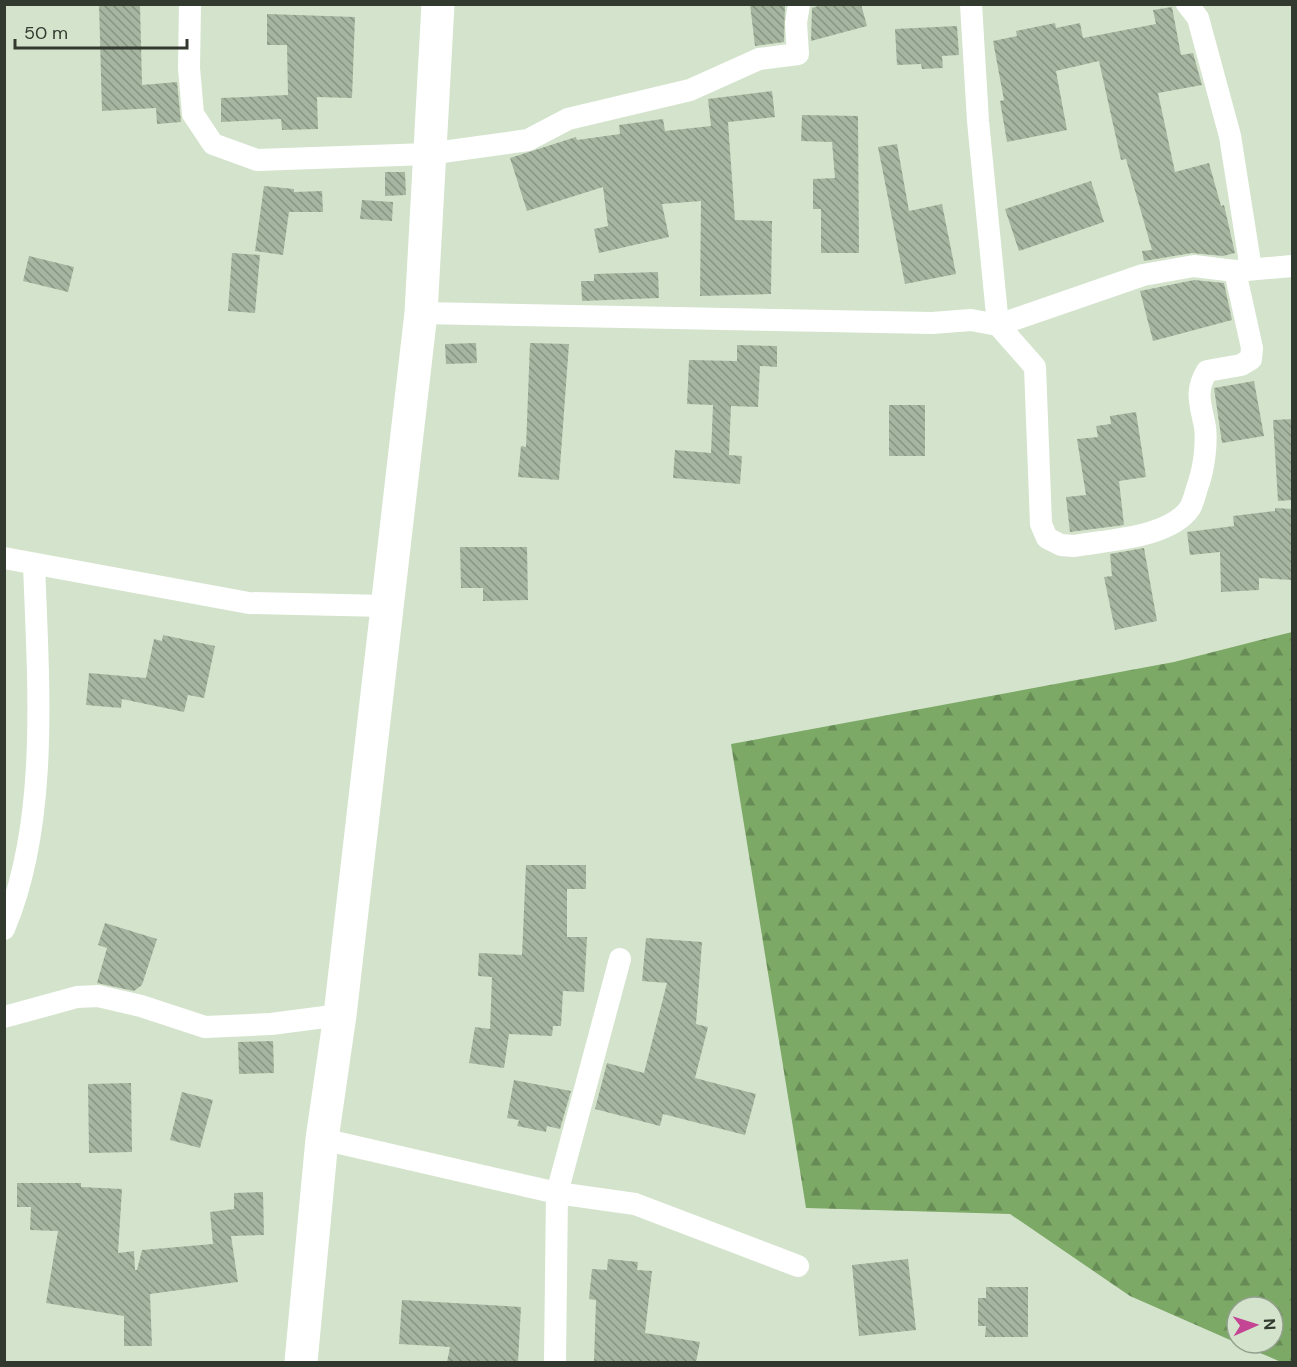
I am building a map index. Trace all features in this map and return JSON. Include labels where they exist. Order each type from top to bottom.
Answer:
[{"type":"street","points":[[190,4],[189,68],[193,114],[213,144],[257,160],[428,154],[528,140],[568,119],[690,90],[759,59],[798,54],[796,23],[798,4]]},
{"type":"street","points":[[301,1362],[322,1139],[340,1015],[385,606],[421,313],[438,4]]},
{"type":"street","points":[[971,4],[978,121],[998,325],[1035,367],[1038,501],[1041,524],[1047,538],[1061,545],[1074,546],[1155,532],[1179,520],[1190,507],[1203,468],[1205,429],[1197,402],[1201,380],[1207,370],[1241,364],[1251,359],[1252,348],[1230,136],[1198,18],[1187,4]]},
{"type":"street","points":[[421,313],[932,324],[971,320],[998,325],[1143,275],[1194,266],[1243,270],[1293,266]]},
{"type":"street","points":[[4,558],[249,603],[385,606]]},
{"type":"street","points":[[4,929],[20,893],[32,810],[39,705],[34,564]]},
{"type":"street","points":[[555,1362],[557,1192],[620,959]]},
{"type":"street","points":[[4,1017],[76,997],[98,996],[141,1006],[205,1027],[271,1024],[340,1015]]},
{"type":"street","points":[[322,1139],[557,1192],[635,1204],[798,1266]]},
{"type":"green space","points":[[1292,632],[1292,1362],[1281,1362],[1265,1355],[1285,1355],[1285,1295],[1225,1295],[1225,1338],[1130,1296],[1010,1214],[806,1208],[731,744],[1174,662]]},
{"type":"building","points":[[99,4],[140,4],[142,85],[177,82],[181,122],[157,124],[156,108],[102,111]]},
{"type":"building","points":[[750,4],[785,4],[784,42],[755,46]]},
{"type":"building","points":[[824,4],[861,4],[867,26],[811,41],[812,8]]},
{"type":"building","points":[[1172,7],[1181,55],[1193,53],[1202,85],[1158,93],[1175,172],[1209,163],[1221,206],[1224,205],[1235,253],[1223,256],[1192,253],[1144,261],[1142,251],[1152,250],[1126,159],[1121,160],[1099,61],[1056,71],[1067,130],[1007,142],[1000,101],[1004,100],[993,41],[1017,36],[1016,31],[1055,23],[1056,28],[1080,23],[1083,38],[1156,24],[1153,10]]},
{"type":"building","points":[[267,14],[355,17],[352,98],[317,97],[318,129],[282,130],[281,119],[221,122],[221,98],[288,95],[287,45],[267,45]]},
{"type":"building","points":[[957,26],[959,55],[942,56],[943,68],[922,69],[921,64],[897,65],[895,29]]},
{"type":"building","points":[[772,91],[775,117],[728,122],[735,220],[772,221],[771,294],[700,296],[701,201],[662,204],[669,237],[599,253],[594,229],[608,226],[603,187],[527,211],[510,158],[576,137],[577,140],[620,134],[619,125],[663,119],[665,131],[711,126],[708,99]]},
{"type":"building","points":[[802,115],[858,116],[859,253],[821,253],[821,209],[813,209],[813,179],[835,178],[832,142],[801,141]]},
{"type":"building","points":[[897,144],[909,211],[942,204],[956,274],[905,284],[878,147]]},
{"type":"building","points":[[385,172],[405,172],[406,195],[385,196]]},
{"type":"building","points":[[1091,181],[1104,222],[1019,251],[1005,209]]},
{"type":"building","points":[[264,186],[294,189],[294,192],[322,191],[323,212],[289,212],[283,255],[255,251]]},
{"type":"building","points":[[362,200],[393,202],[392,221],[360,219]]},
{"type":"building","points":[[232,253],[260,255],[255,313],[228,311]]},
{"type":"building","points":[[29,256],[74,267],[68,292],[23,281]]},
{"type":"building","points":[[658,272],[659,298],[582,301],[581,281],[594,281],[594,274]]},
{"type":"building","points":[[1194,280],[1224,283],[1232,320],[1153,341],[1140,291]]},
{"type":"building","points":[[476,343],[477,363],[446,364],[445,344]]},
{"type":"building","points":[[530,343],[569,344],[559,480],[518,477],[521,446],[526,447]]},
{"type":"building","points":[[737,345],[777,346],[777,367],[760,366],[758,407],[731,406],[729,455],[742,456],[740,484],[673,478],[675,450],[711,453],[713,405],[687,404],[689,360],[737,361]]},
{"type":"building","points":[[1254,381],[1264,436],[1222,443],[1214,388]]},
{"type":"building","points":[[889,405],[925,405],[925,456],[889,456]]},
{"type":"building","points":[[1136,412],[1146,477],[1119,481],[1124,525],[1070,532],[1066,497],[1086,495],[1077,439],[1098,437],[1096,426],[1111,424],[1110,416]]},
{"type":"building","points":[[1293,419],[1293,500],[1278,501],[1273,420]]},
{"type":"building","points":[[1275,508],[1293,509],[1292,580],[1259,578],[1259,590],[1221,592],[1220,552],[1190,555],[1187,532],[1234,526],[1233,516],[1275,511]]},
{"type":"building","points":[[460,547],[527,547],[528,600],[483,601],[483,588],[461,588]]},
{"type":"building","points":[[1144,548],[1157,621],[1115,630],[1104,577],[1112,576],[1110,554]]},
{"type":"building","points":[[163,635],[215,646],[204,698],[188,695],[184,712],[122,699],[121,708],[86,705],[89,673],[146,678],[154,639],[162,641]]},
{"type":"building","points":[[526,865],[586,865],[586,889],[567,889],[567,937],[587,937],[584,992],[563,991],[561,1026],[553,1026],[552,1036],[509,1034],[504,1068],[469,1063],[475,1027],[490,1029],[492,977],[478,976],[479,953],[522,955]]},
{"type":"building","points":[[105,923],[157,939],[142,985],[134,991],[97,983],[107,948],[98,945]]},
{"type":"building","points":[[646,938],[702,942],[696,1024],[708,1027],[695,1078],[756,1094],[745,1135],[663,1114],[660,1126],[595,1109],[607,1063],[644,1073],[667,983],[642,981]]},
{"type":"building","points":[[273,1041],[274,1073],[239,1074],[238,1042]]},
{"type":"building","points":[[514,1080],[571,1091],[560,1129],[547,1126],[546,1132],[517,1126],[519,1120],[507,1118]]},
{"type":"building","points":[[131,1083],[132,1152],[89,1153],[88,1084]]},
{"type":"building","points":[[182,1092],[213,1100],[200,1148],[170,1140]]},
{"type":"building","points":[[17,1183],[81,1183],[81,1187],[122,1189],[118,1253],[134,1251],[135,1270],[137,1270],[142,1250],[213,1244],[210,1212],[234,1209],[234,1193],[263,1192],[264,1235],[231,1236],[238,1282],[150,1294],[152,1346],[124,1346],[124,1316],[46,1303],[58,1231],[30,1230],[31,1207],[17,1207]]},
{"type":"building","points":[[608,1259],[638,1262],[637,1270],[652,1271],[645,1333],[700,1342],[696,1362],[594,1362],[596,1300],[589,1299],[592,1269],[607,1270]]},
{"type":"building","points":[[908,1259],[916,1330],[859,1336],[852,1265]]},
{"type":"building","points":[[986,1287],[1028,1287],[1028,1337],[985,1337],[986,1326],[978,1326],[978,1298],[986,1298]]},
{"type":"building","points":[[402,1300],[521,1307],[518,1362],[447,1362],[450,1347],[399,1344]]}]
